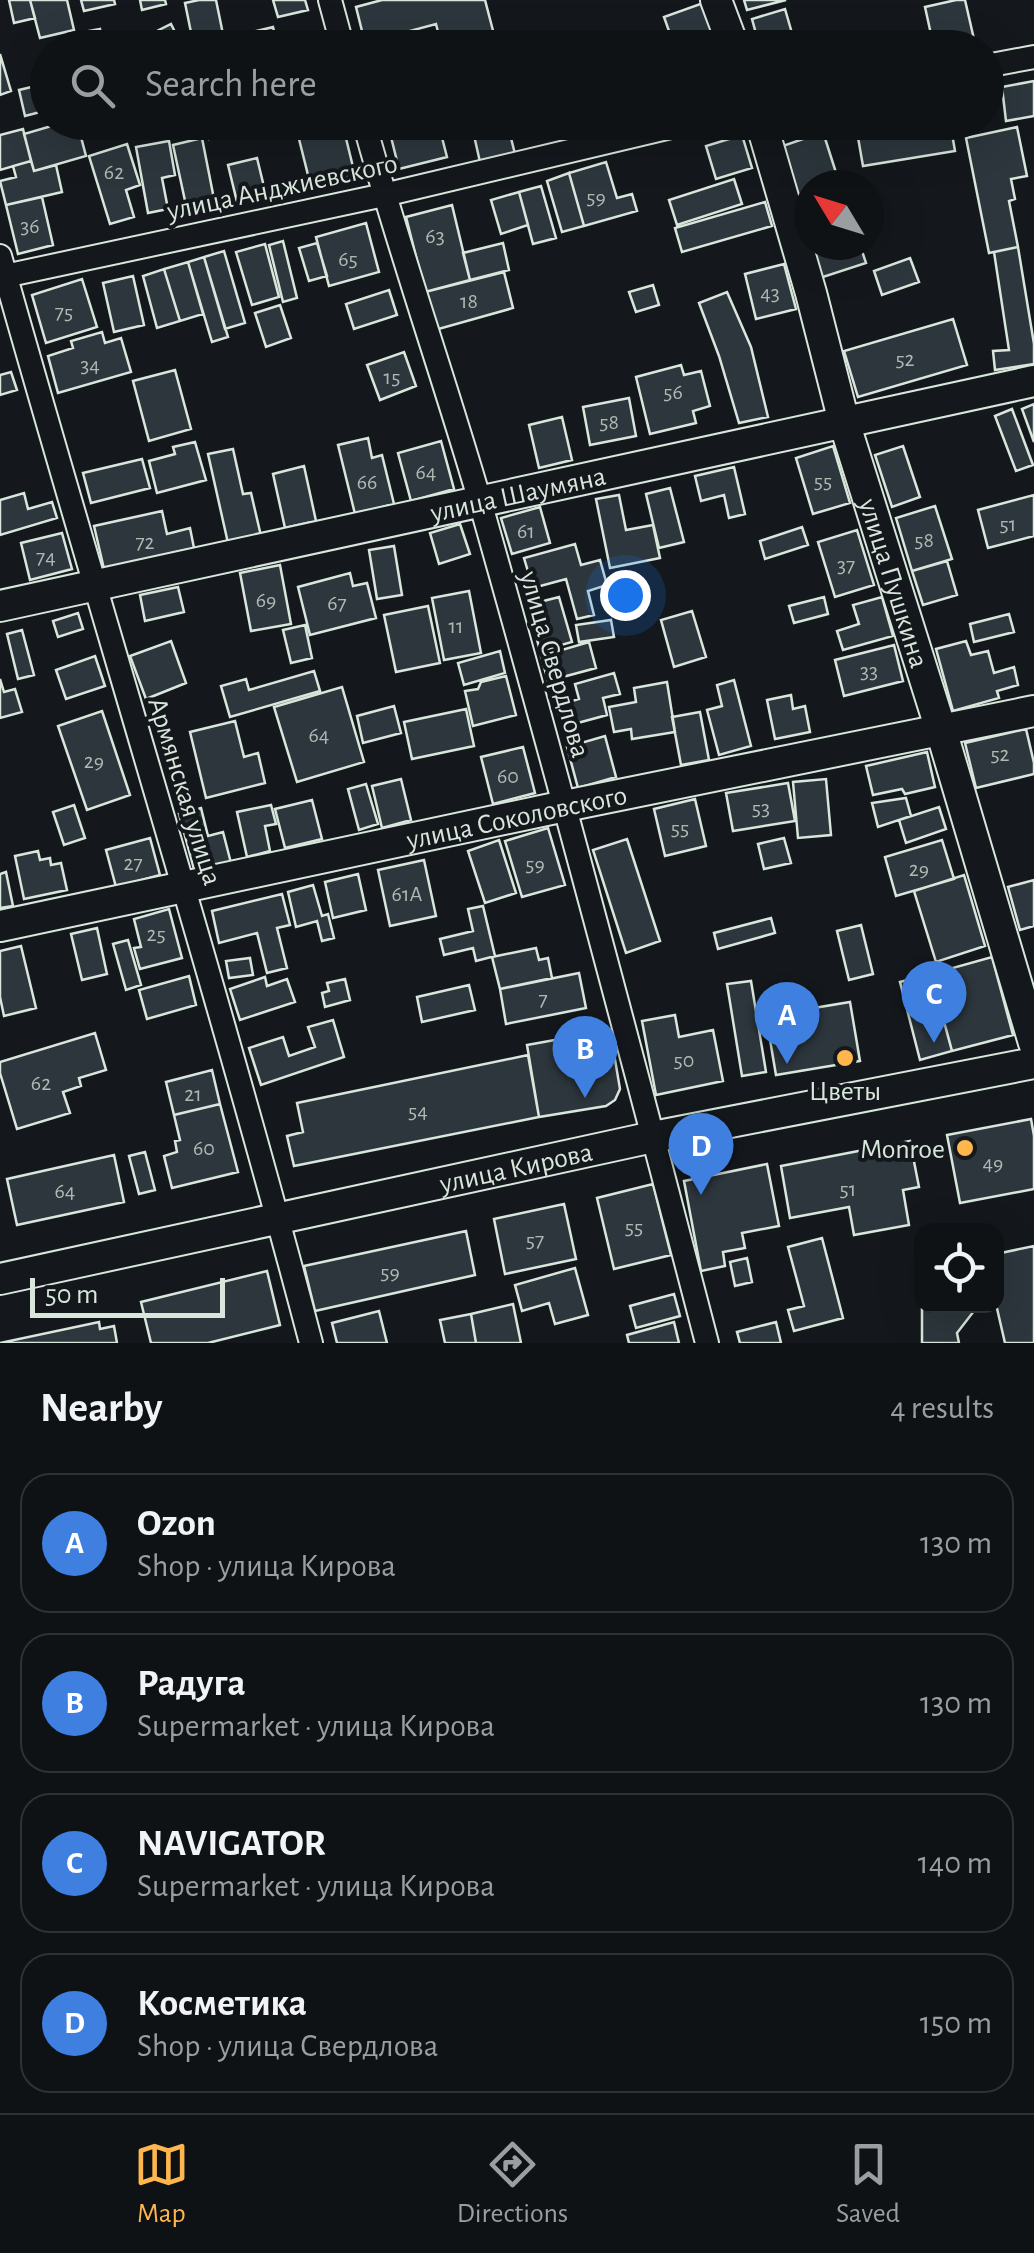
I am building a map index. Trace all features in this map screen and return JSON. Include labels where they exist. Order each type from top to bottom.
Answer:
[{"type":"street","points":[[330,0],[338,30]]},
{"type":"street","points":[[716,0],[727,30]]},
{"type":"street","points":[[1004,63],[1034,57]]},
{"type":"street","name":"улица Свердлова","points":[[369,140],[480,501],[707,1343]]},
{"type":"street","name":"улица Анджиевского","points":[[2,270],[384,196],[617,140]]},
{"type":"street","name":"улица Пушкина","points":[[765,140],[844,422],[1034,1043]]},
{"type":"street","name":"Армянская улица","points":[[2,270],[184,888],[311,1343]]},
{"type":"street","name":"улица Шаумяна","points":[[0,606],[1034,382]]},
{"type":"street","name":"улица Соколовского","points":[[0,926],[1034,711]]},
{"type":"street","name":"улица Кирова","points":[[0,1279],[653,1138],[1034,1063]]},
{"type":"building","points":[[9,0],[30,0],[35,18],[14,23]]},
{"type":"building","points":[[30,0],[67,0],[74,30],[38,30]]},
{"type":"building","points":[[81,0],[114,0],[115,4],[84,11]]},
{"type":"building","points":[[140,0],[165,0],[166,4],[142,10]]},
{"type":"building","points":[[216,0],[222,30],[191,30],[185,3]]},
{"type":"building","points":[[273,0],[305,0],[308,10],[278,17]]},
{"type":"building","points":[[382,0],[485,0],[493,30],[438,30],[436,24],[414,30],[362,30],[356,7]]},
{"type":"building","points":[[744,0],[786,0],[747,10]]},
{"type":"building","points":[[965,0],[972,30],[930,30],[925,7]]},
{"type":"building","points":[[703,3],[713,30],[669,30],[664,17]]},
{"type":"building","points":[[785,9],[791,30],[755,30],[752,19]]},
{"type":"building","points":[[0,54],[11,91],[0,95]]},
{"type":"building","points":[[1034,81],[1034,116],[1006,121],[1004,87]]},
{"type":"building","points":[[30,87],[30,115],[25,116],[19,90]]},
{"type":"building","points":[[1017,127],[1027,176],[1011,179],[1015,199],[1009,201],[1018,247],[989,253],[966,140],[1004,140],[1004,130]]},
{"type":"building","points":[[23,129],[31,161],[0,170],[0,135]]},
{"type":"building","points":[[30,132],[30,140],[82,140],[86,156],[34,171],[24,134]]},
{"type":"building","points":[[202,140],[215,204],[187,210],[173,145]]},
{"type":"building","points":[[299,140],[346,140],[355,175],[311,187]]},
{"type":"building","points":[[392,140],[443,140],[447,157],[399,169]]},
{"type":"building","points":[[475,140],[512,140],[515,154],[480,162]]},
{"type":"building","points":[[744,140],[752,168],[716,179],[706,146]]},
{"type":"building","points":[[800,140],[826,140],[835,170],[794,170],[794,200],[777,148]]},
{"type":"building","points":[[858,140],[953,140],[955,151],[863,166]]},
{"type":"building","points":[[169,141],[175,175],[162,178],[168,209],[148,213],[136,147]]},
{"type":"building","points":[[127,144],[140,185],[126,190],[134,217],[110,224],[89,156]]},
{"type":"building","points":[[257,158],[266,195],[237,202],[228,165]]},
{"type":"building","points":[[31,161],[34,171],[56,165],[62,192],[6,205],[0,181],[16,177],[13,166]]},
{"type":"building","points":[[606,162],[617,198],[632,194],[637,211],[584,226],[569,173]]},
{"type":"building","points":[[569,173],[584,226],[562,232],[547,181]]},
{"type":"building","points":[[734,179],[742,204],[677,225],[669,200]]},
{"type":"building","points":[[541,186],[556,238],[533,244],[519,192]]},
{"type":"building","points":[[519,192],[528,225],[501,234],[491,200]]},
{"type":"building","points":[[42,197],[53,245],[18,254],[6,205]]},
{"type":"building","points":[[765,202],[772,226],[682,252],[675,228]]},
{"type":"building","points":[[452,205],[470,280],[425,292],[406,217]]},
{"type":"building","points":[[366,223],[379,272],[329,286],[316,237]]},
{"type":"building","points":[[283,241],[297,298],[283,302],[269,245]]},
{"type":"building","points":[[317,243],[327,276],[309,281],[299,248]]},
{"type":"building","points":[[503,243],[509,270],[470,280],[463,253]]},
{"type":"building","points":[[265,244],[279,297],[252,305],[236,252]]},
{"type":"building","points":[[1018,247],[1034,364],[995,370],[993,351],[1009,350],[994,252]]},
{"type":"building","points":[[224,251],[245,323],[225,329],[204,257]]},
{"type":"building","points":[[204,257],[228,337],[212,342],[188,262]]},
{"type":"building","points":[[910,258],[919,282],[882,295],[874,271]]},
{"type":"building","points":[[814,260],[865,260],[866,263],[820,278]]},
{"type":"building","points":[[188,262],[203,314],[180,321],[164,269]]},
{"type":"building","points":[[784,264],[796,309],[756,319],[745,274]]},
{"type":"building","points":[[164,269],[180,321],[157,328],[143,276]]},
{"type":"building","points":[[504,272],[513,308],[435,330],[425,292]]},
{"type":"building","points":[[133,276],[144,325],[114,332],[103,283]]},
{"type":"building","points":[[82,279],[97,327],[46,343],[32,295]]},
{"type":"building","points":[[653,285],[659,305],[636,312],[629,292]]},
{"type":"building","points":[[389,290],[397,315],[354,329],[346,304]]},
{"type":"building","points":[[727,292],[751,347],[768,417],[739,423],[699,303]]},
{"type":"building","points":[[280,305],[291,338],[266,347],[255,313]]},
{"type":"building","points":[[953,319],[967,365],[858,397],[844,351]]},
{"type":"building","points":[[102,332],[105,343],[121,338],[131,372],[58,393],[48,356],[73,348],[71,341]]},
{"type":"building","points":[[404,352],[416,386],[380,400],[367,365]]},
{"type":"building","points":[[681,365],[684,375],[701,371],[710,406],[693,411],[696,423],[650,434],[636,377]]},
{"type":"building","points":[[175,370],[191,429],[149,441],[133,381]]},
{"type":"building","points":[[11,372],[17,390],[0,395],[0,375]]},
{"type":"building","points":[[629,398],[636,436],[590,445],[583,407]]},
{"type":"building","points":[[1034,404],[1034,442],[1022,409]]},
{"type":"building","points":[[1012,409],[1033,465],[1016,471],[995,416]]},
{"type":"building","points":[[562,417],[572,460],[539,468],[529,425]]},
{"type":"building","points":[[368,438],[372,458],[382,455],[394,504],[355,514],[338,445]]},
{"type":"building","points":[[441,441],[454,489],[411,501],[398,453]]},
{"type":"building","points":[[195,442],[206,480],[157,493],[149,461],[175,454],[173,447]]},
{"type":"building","points":[[833,446],[850,503],[813,514],[796,458]]},
{"type":"building","points":[[903,446],[920,497],[892,507],[875,455]]},
{"type":"building","points":[[233,449],[243,494],[251,493],[261,536],[228,543],[208,454]]},
{"type":"building","points":[[142,459],[150,488],[91,503],[83,473]]},
{"type":"building","points":[[304,466],[316,521],[285,528],[273,474]]},
{"type":"building","points":[[734,467],[745,514],[729,518],[724,495],[701,501],[695,476]]},
{"type":"building","points":[[670,488],[684,542],[659,548],[646,494]]},
{"type":"building","points":[[24,493],[28,509],[52,502],[57,518],[0,535],[0,500]]},
{"type":"building","points":[[619,495],[626,530],[653,525],[660,558],[610,568],[596,499]]},
{"type":"building","points":[[1034,495],[1034,536],[988,548],[978,510]]},
{"type":"building","points":[[935,506],[952,559],[912,571],[896,518]]},
{"type":"building","points":[[540,507],[550,543],[512,554],[501,518]]},
{"type":"building","points":[[162,511],[167,534],[190,528],[194,548],[104,569],[94,526]]},
{"type":"building","points":[[460,524],[470,554],[439,564],[430,533]]},
{"type":"building","points":[[802,527],[808,545],[765,559],[760,541]]},
{"type":"building","points":[[857,530],[874,585],[835,597],[818,542]]},
{"type":"building","points":[[62,533],[72,569],[30,580],[21,543]]},
{"type":"building","points":[[575,544],[581,565],[600,560],[607,585],[588,591],[594,615],[577,619],[566,579],[533,588],[524,558]]},
{"type":"building","points":[[394,546],[402,595],[377,599],[369,550]]},
{"type":"building","points":[[947,561],[957,595],[923,605],[912,571]]},
{"type":"building","points":[[280,565],[291,624],[251,631],[240,573]]},
{"type":"building","points":[[350,573],[353,586],[367,583],[376,618],[310,635],[298,587]]},
{"type":"building","points":[[178,587],[184,612],[145,621],[140,595]]},
{"type":"building","points":[[469,591],[481,653],[444,660],[432,598]]},
{"type":"building","points":[[559,597],[572,642],[540,651],[528,605]]},
{"type":"building","points":[[824,597],[828,614],[794,623],[789,606]]},
{"type":"building","points":[[882,597],[893,636],[843,650],[837,631],[859,624],[853,605]]},
{"type":"building","points":[[428,606],[440,663],[396,672],[384,615]]},
{"type":"building","points":[[692,611],[706,657],[674,667],[661,620]]},
{"type":"building","points":[[78,613],[83,629],[58,637],[53,621]]},
{"type":"building","points":[[1009,614],[1014,632],[974,642],[970,624]]},
{"type":"building","points":[[611,620],[614,637],[579,642],[576,625]]},
{"type":"building","points":[[305,625],[312,658],[291,663],[283,630]]},
{"type":"building","points":[[22,630],[34,675],[18,679],[7,634]]},
{"type":"building","points":[[171,641],[186,683],[146,699],[130,656]]},
{"type":"building","points":[[966,641],[971,655],[988,651],[994,673],[1014,667],[1018,685],[997,691],[999,698],[953,711],[936,649]]},
{"type":"building","points":[[589,642],[596,668],[548,681],[541,656]]},
{"type":"building","points":[[894,645],[903,681],[844,696],[835,660]]},
{"type":"building","points":[[500,651],[505,673],[464,685],[458,663]]},
{"type":"building","points":[[95,656],[105,686],[66,699],[56,670]]},
{"type":"building","points":[[314,671],[320,691],[230,717],[221,686],[246,679],[249,690]]},
{"type":"building","points":[[614,673],[620,694],[603,698],[607,715],[563,727],[556,706],[579,699],[575,684]]},
{"type":"building","points":[[506,676],[516,715],[473,726],[465,691]]},
{"type":"building","points":[[0,679],[4,692],[15,689],[22,712],[0,718]]},
{"type":"building","points":[[734,680],[751,746],[719,755],[707,710],[722,706],[717,685]]},
{"type":"building","points":[[667,682],[675,732],[632,739],[631,729],[614,732],[609,707],[636,702],[634,688]]},
{"type":"building","points":[[342,687],[364,762],[297,782],[274,707]]},
{"type":"building","points":[[791,695],[793,709],[805,706],[810,732],[775,739],[767,700]]},
{"type":"building","points":[[394,706],[401,733],[363,743],[357,716]]},
{"type":"building","points":[[466,709],[474,746],[412,759],[404,722]]},
{"type":"building","points":[[102,711],[130,795],[87,810],[58,726]]},
{"type":"building","points":[[700,712],[709,760],[681,765],[672,717]]},
{"type":"building","points":[[235,721],[244,757],[258,753],[265,783],[206,798],[190,732]]},
{"type":"building","points":[[1026,729],[1034,774],[976,788],[965,743]]},
{"type":"building","points":[[605,736],[616,777],[578,788],[567,747]]},
{"type":"building","points":[[523,747],[535,793],[493,804],[481,757]]},
{"type":"building","points":[[927,752],[935,787],[905,794],[902,789],[873,795],[866,766]]},
{"type":"building","points":[[401,779],[411,820],[382,828],[372,786]]},
{"type":"building","points":[[826,779],[831,835],[798,838],[793,782]]},
{"type":"building","points":[[788,783],[795,821],[733,831],[726,793]]},
{"type":"building","points":[[366,784],[378,824],[359,830],[348,789]]},
{"type":"building","points":[[906,798],[911,816],[878,827],[872,803]]},
{"type":"building","points":[[695,799],[706,846],[665,856],[654,809]]},
{"type":"building","points":[[312,800],[322,839],[285,848],[275,809]]},
{"type":"building","points":[[74,805],[85,838],[64,845],[53,812]]},
{"type":"building","points":[[271,805],[276,824],[265,826],[270,851],[247,857],[237,812]]},
{"type":"building","points":[[939,807],[946,829],[906,843],[899,820]]},
{"type":"building","points":[[201,808],[208,836],[223,832],[231,863],[195,873],[179,814]]},
{"type":"building","points":[[548,828],[565,885],[522,897],[505,841]]},
{"type":"building","points":[[150,838],[160,875],[116,887],[106,850]]},
{"type":"building","points":[[784,838],[791,863],[764,869],[758,844]]},
{"type":"building","points":[[627,839],[660,941],[626,953],[593,850]]},
{"type":"building","points":[[499,840],[516,893],[485,903],[468,851]]},
{"type":"building","points":[[942,840],[954,879],[896,896],[885,857]]},
{"type":"building","points":[[38,851],[40,860],[50,858],[51,865],[61,863],[67,890],[24,899],[15,856]]},
{"type":"building","points":[[424,860],[436,916],[390,926],[378,870]]},
{"type":"building","points":[[6,872],[13,906],[0,908],[0,874]]},
{"type":"building","points":[[358,874],[366,910],[333,918],[325,882]]},
{"type":"building","points":[[964,875],[985,946],[936,962],[914,891]]},
{"type":"building","points":[[1034,880],[1034,926],[1020,930],[1008,887]]},
{"type":"building","points":[[313,885],[322,916],[328,914],[334,938],[322,941],[317,921],[296,927],[288,892]]},
{"type":"building","points":[[282,894],[290,925],[277,928],[287,968],[267,973],[257,933],[219,943],[212,911]]},
{"type":"building","points":[[483,906],[495,956],[476,961],[473,948],[444,955],[440,939],[473,931],[468,909]]},
{"type":"building","points":[[169,909],[182,958],[140,969],[134,948],[141,947],[134,919]]},
{"type":"building","points":[[771,918],[775,933],[718,949],[714,933]]},
{"type":"building","points":[[861,925],[873,974],[849,980],[837,931]]},
{"type":"building","points":[[97,928],[107,974],[82,980],[71,934]]},
{"type":"building","points":[[128,940],[141,985],[126,990],[113,944]]},
{"type":"building","points":[[21,946],[36,1008],[4,1016],[0,951]]},
{"type":"building","points":[[536,948],[539,960],[548,958],[552,978],[500,989],[492,957]]},
{"type":"building","points":[[992,957],[1013,1035],[952,1051],[931,974]]},
{"type":"building","points":[[250,958],[253,975],[229,978],[226,961]]},
{"type":"building","points":[[579,973],[586,1008],[506,1024],[500,989]]},
{"type":"building","points":[[931,974],[952,1051],[920,1060],[900,982]]},
{"type":"building","points":[[189,976],[196,1005],[147,1019],[139,990]]},
{"type":"building","points":[[265,977],[267,986],[287,979],[295,1002],[240,1020],[230,989]]},
{"type":"building","points":[[345,979],[350,1000],[325,1007],[322,993],[329,991],[327,983]]},
{"type":"building","points":[[751,981],[766,1072],[742,1076],[727,984]]},
{"type":"building","points":[[469,985],[475,1010],[422,1022],[417,997]]},
{"type":"building","points":[[850,1002],[860,1061],[776,1075],[767,1022],[772,1015]]},
{"type":"building","points":[[675,1015],[679,1037],[713,1030],[723,1081],[656,1095],[642,1021]]},
{"type":"building","points":[[333,1020],[344,1057],[261,1085],[249,1048],[283,1037],[289,1056],[315,1047],[308,1027]]},
{"type":"building","points":[[610,1030],[620,1089],[615,1100],[606,1106],[539,1117],[527,1045]]},
{"type":"building","points":[[95,1033],[106,1070],[79,1078],[81,1086],[63,1092],[70,1113],[17,1129],[0,1062]]},
{"type":"building","points":[[528,1055],[539,1117],[294,1166],[287,1136],[303,1132],[297,1103]]},
{"type":"building","points":[[212,1070],[220,1104],[174,1115],[166,1082]]},
{"type":"building","points":[[220,1104],[238,1172],[172,1188],[164,1156],[177,1152],[175,1141],[180,1140],[174,1115]]},
{"type":"building","points":[[1031,1119],[1034,1189],[960,1203],[947,1135]]},
{"type":"building","points":[[910,1141],[919,1187],[903,1190],[909,1225],[854,1235],[849,1207],[790,1218],[781,1166]]},
{"type":"building","points":[[145,1152],[155,1190],[139,1194],[129,1156]]},
{"type":"building","points":[[114,1155],[124,1202],[17,1225],[7,1179]]},
{"type":"building","points":[[767,1164],[779,1226],[742,1233],[745,1248],[723,1252],[725,1266],[701,1271],[684,1181]]},
{"type":"building","points":[[653,1184],[671,1255],[614,1269],[597,1198]]},
{"type":"building","points":[[564,1204],[576,1259],[505,1274],[494,1219]]},
{"type":"building","points":[[466,1231],[475,1275],[315,1311],[304,1266]]},
{"type":"building","points":[[822,1238],[843,1318],[794,1331],[788,1310],[804,1306],[788,1247]]},
{"type":"building","points":[[1034,1246],[1034,1343],[1005,1343],[998,1313],[1004,1313],[1004,1252]]},
{"type":"building","points":[[747,1258],[752,1282],[735,1286],[730,1262]]},
{"type":"building","points":[[575,1268],[588,1315],[555,1324],[549,1303],[522,1311],[515,1285]]},
{"type":"building","points":[[267,1271],[280,1325],[208,1343],[151,1343],[141,1302]]},
{"type":"building","points":[[674,1294],[680,1316],[636,1328],[630,1306]]},
{"type":"building","points":[[513,1304],[521,1343],[476,1343],[471,1314]]},
{"type":"building","points":[[379,1311],[387,1343],[337,1343],[332,1323]]},
{"type":"building","points":[[922,1313],[972,1313],[957,1333],[959,1343],[922,1343]]},
{"type":"building","points":[[471,1314],[476,1343],[445,1343],[440,1320]]},
{"type":"building","points":[[99,1322],[100,1329],[114,1326],[117,1343],[0,1343]]},
{"type":"building","points":[[674,1322],[679,1343],[629,1343],[627,1335]]},
{"type":"building","points":[[776,1322],[781,1343],[740,1343],[737,1332]]},
{"type":"place","name":"NAVIGATOR","points":[[934,1043]]},
{"type":"place","name":"Цветы","points":[[845,1058]]},
{"type":"place","name":"Ozon","points":[[787,1064]]},
{"type":"place","name":"Радуга","points":[[585,1098]]},
{"type":"place","name":"Monroe","points":[[965,1148]]},
{"type":"place","name":"Косметика","points":[[701,1195]]}]
